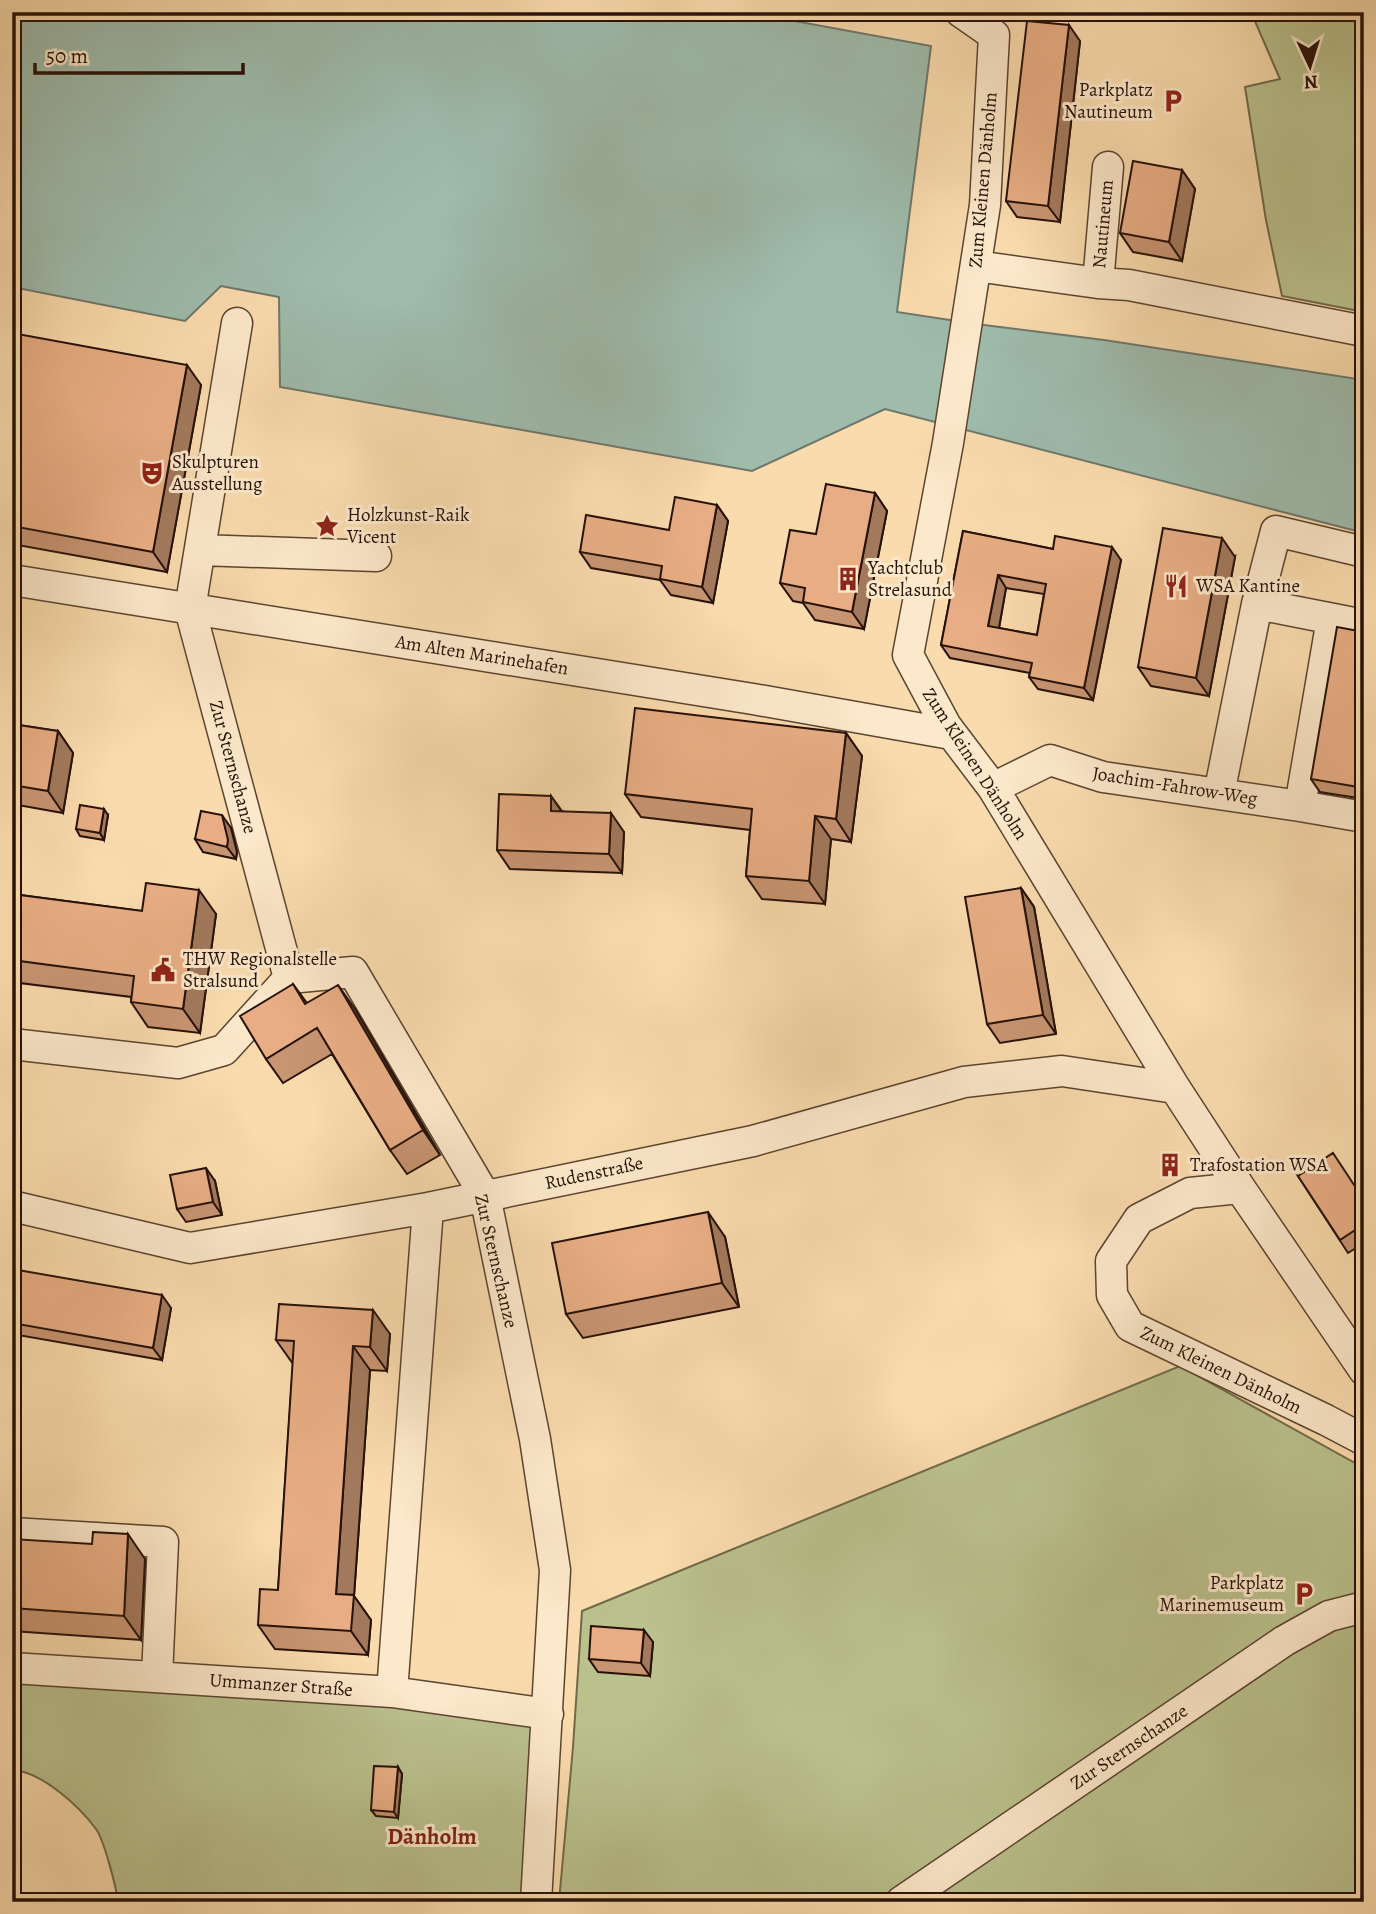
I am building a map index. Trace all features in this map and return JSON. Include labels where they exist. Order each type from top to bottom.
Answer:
[{"type":"street","name":"Zum Kleinen Dänholm","points":[[961,12],[994,35],[985,205],[948,443],[908,655],[951,734],[993,788],[1175,1088],[1364,1370]]},
{"type":"street","name":"Nautineum","points":[[976,266],[1098,283],[1108,167]]},
{"type":"street","points":[[1098,283],[1129,285],[1364,331]]},
{"type":"street","points":[[191,609],[237,323]]},
{"type":"street","points":[[1219,794],[1257,604],[1276,531],[1364,552]]},
{"type":"street","points":[[200,550],[376,556]]},
{"type":"street","name":"Am Alten Marinehafen","points":[[12,580],[753,699],[951,734]]},
{"type":"street","points":[[1257,604],[1364,625]]},
{"type":"street","name":"Zur Sternschanze","points":[[191,609],[289,978],[354,972],[485,1196],[535,1439],[555,1570],[536,1902]]},
{"type":"street","points":[[1300,806],[1332,619]]},
{"type":"street","name":"Joachim-Fahrow-Weg","points":[[993,788],[1050,760],[1103,777],[1364,817]]},
{"type":"street","points":[[12,1044],[178,1063],[224,1050],[289,978]]},
{"type":"street","name":"Rudenstraße","points":[[12,1206],[190,1248],[428,1208],[753,1141],[964,1082],[1062,1071],[1175,1088]]},
{"type":"street","name":"Zum Kleinen Dänholm","points":[[1240,1188],[1190,1194],[1139,1219],[1111,1261],[1112,1295],[1130,1326],[1364,1440]]},
{"type":"street","points":[[392,1692],[428,1208]]},
{"type":"street","points":[[12,1533],[163,1542],[157,1676]]},
{"type":"street","name":"Zur Sternschanze","points":[[901,1902],[1284,1641],[1329,1616],[1364,1606]]},
{"type":"street","name":"Ummanzer Straße","points":[[12,1668],[392,1692],[548,1714]]},
{"type":"green space","points":[[1251,12],[1364,12],[1364,312],[1282,296],[1266,220],[1245,87],[1280,79]]},
{"type":"green space","points":[[1180,1366],[1364,1468],[1364,1902],[559,1902],[582,1611]]},
{"type":"green space","points":[[12,1668],[548,1714],[536,1902],[118,1902],[103,1843],[89,1820],[70,1800],[47,1783],[35,1776],[12,1770]]},
{"type":"shaded area","points":[[12,12],[745,12],[931,46],[897,312],[1104,340],[1364,380],[1364,533],[885,409],[752,471],[280,387],[279,297],[221,286],[185,321],[12,287]]},
{"type":"building","points":[[1027,21],[1069,25],[1048,206],[1006,201]]},
{"type":"building","points":[[1133,161],[1182,170],[1169,242],[1120,233]]},
{"type":"building","points":[[12,333],[187,365],[153,552],[12,526]]},
{"type":"building","points":[[826,484],[875,493],[852,612],[803,602],[805,588],[780,583],[790,530],[816,534]]},
{"type":"building","points":[[675,497],[717,505],[702,587],[660,579],[662,566],[580,552],[586,515],[669,530]]},
{"type":"building","points":[[1163,528],[1222,538],[1196,678],[1138,667]]},
{"type":"building","points":[[963,531],[1053,549],[1055,536],[1112,547],[1084,688],[1029,677],[1032,663],[941,645]],"holes":[[[998,575],[1046,584],[1037,635],[988,626]]]},
{"type":"building","points":[[1337,627],[1364,632],[1364,790],[1311,779]]},
{"type":"building","points":[[635,708],[846,733],[836,819],[815,816],[809,881],[746,876],[752,809],[625,794]]},
{"type":"building","points":[[12,724],[58,731],[48,791],[12,785]]},
{"type":"building","points":[[499,794],[551,796],[551,811],[611,813],[609,854],[497,850]]},
{"type":"building","points":[[80,805],[104,809],[100,833],[76,829]]},
{"type":"building","points":[[201,811],[222,815],[227,847],[195,839]]},
{"type":"building","points":[[146,883],[199,890],[183,1009],[131,1002],[134,976],[12,960],[12,894],[142,911]]},
{"type":"building","points":[[1021,888],[1043,1015],[987,1024],[965,897]]},
{"type":"building","points":[[293,984],[305,1004],[338,985],[423,1130],[390,1150],[317,1028],[266,1059],[240,1016]]},
{"type":"building","points":[[1333,1153],[1364,1200],[1364,1224],[1340,1240],[1298,1176]]},
{"type":"building","points":[[206,1168],[213,1202],[177,1209],[170,1175]]},
{"type":"building","points":[[708,1212],[722,1283],[566,1314],[552,1243]]},
{"type":"building","points":[[12,1269],[162,1295],[153,1348],[12,1323]]},
{"type":"building","points":[[279,1304],[373,1310],[370,1347],[353,1346],[336,1594],[354,1595],[351,1631],[258,1625],[260,1589],[278,1590],[294,1341],[276,1340]]},
{"type":"building","points":[[93,1532],[128,1534],[124,1616],[12,1608],[12,1539],[92,1544]]},
{"type":"building","points":[[591,1626],[644,1630],[641,1663],[589,1659]]},
{"type":"building","points":[[374,1766],[398,1767],[394,1812],[371,1810]]},
{"type":"place","name":"Parkplatz Nautineum","points":[[1173,101]]},
{"type":"place","name":"Skulpturen Ausstellung","points":[[152,473]]},
{"type":"place","name":"Holzkunst-Raik Vicent","points":[[327,526]]},
{"type":"place","name":"Yachtclub Strelasund","points":[[848,579]]},
{"type":"place","name":"WSA Kantine","points":[[1176,586]]},
{"type":"place","name":"THW Regionalstelle Stralsund","points":[[163,970]]},
{"type":"place","name":"Trafostation WSA","points":[[1170,1165]]},
{"type":"place","name":"Parkplatz Marinemuseum","points":[[1304,1594]]},
{"type":"district","name":"Dänholm","points":[[432,1836]]}]
